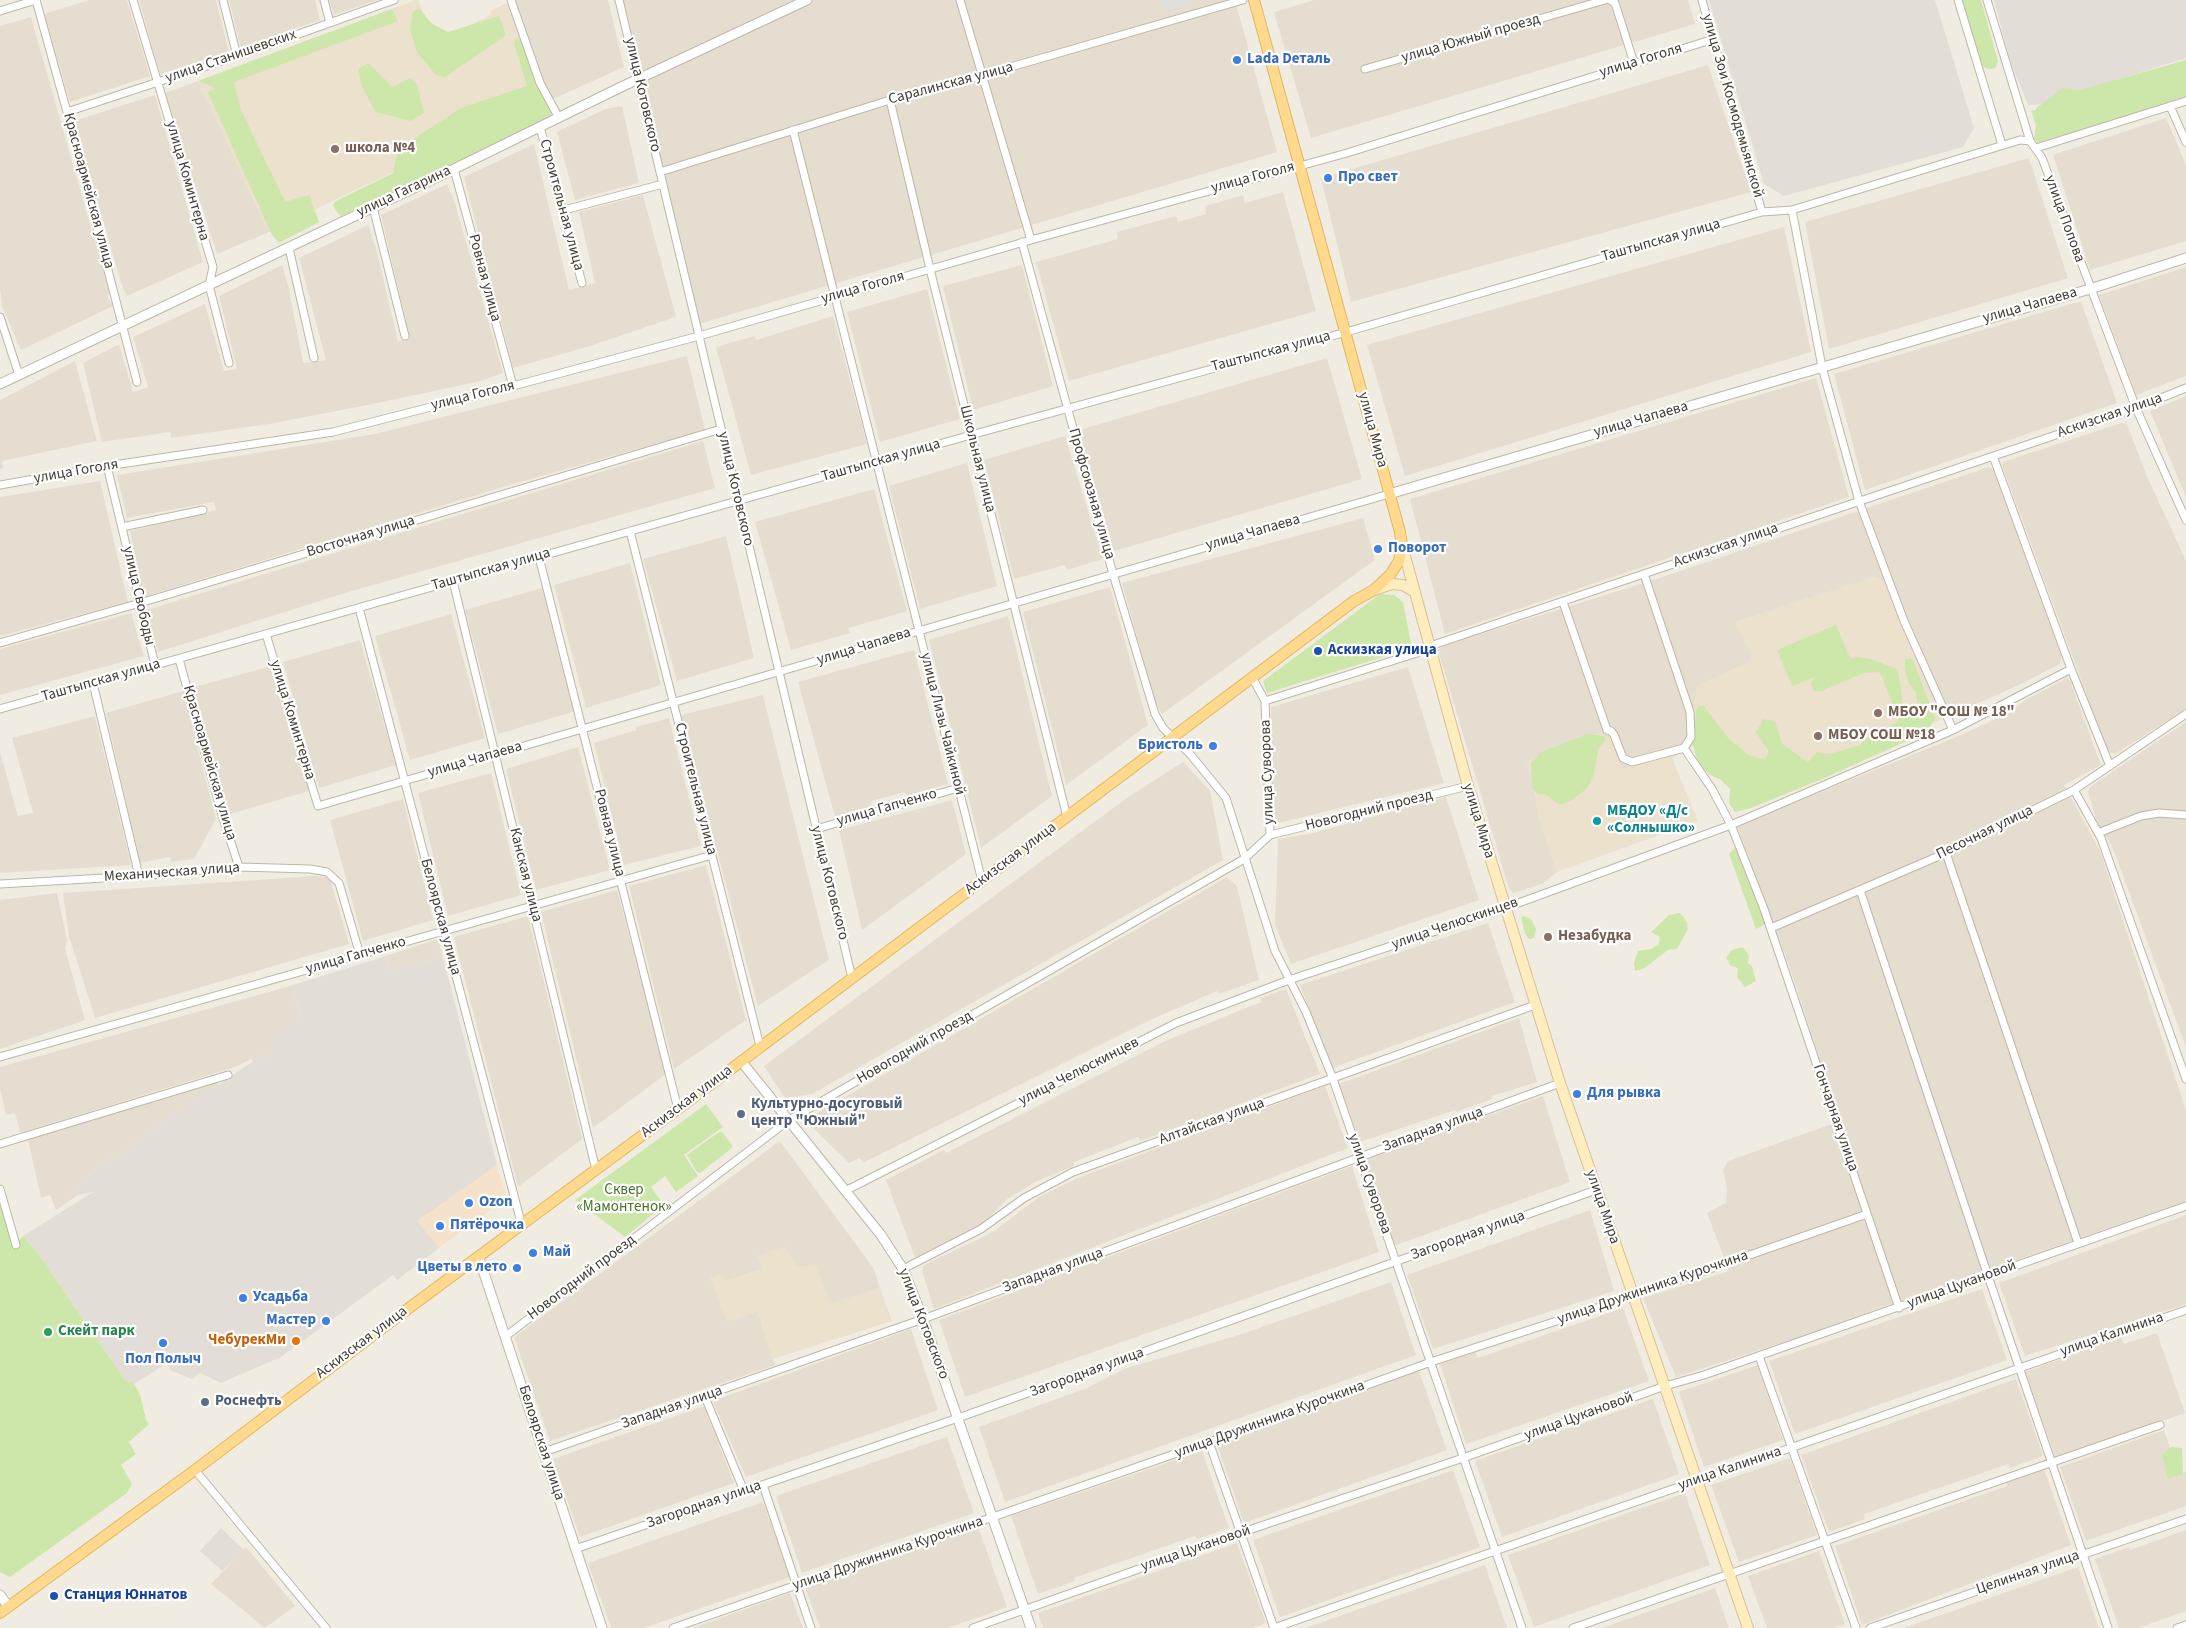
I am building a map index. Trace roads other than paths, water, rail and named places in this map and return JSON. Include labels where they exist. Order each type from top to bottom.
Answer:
[{"type":"main road","name":"улица Мира","points":[[1254,0],[1346,332],[1468,786],[1505,908],[1596,1190],[1748,1628]]},
{"type":"main road","name":"Аскизская улица","points":[[4,1609],[195,1470],[413,1304],[522,1226],[760,1046],[1253,679],[1354,601],[1374,590],[1396,567],[1402,545]]},
{"type":"main road","points":[[1374,590],[1392,584],[1403,584],[1415,592]]},
{"type":"street","points":[[0,11],[36,0]]},
{"type":"street","name":"Красноармейская улица","points":[[36,0],[137,382]]},
{"type":"street","name":"улица Коминтерна","points":[[133,0],[213,267],[209,285],[229,363]]},
{"type":"street","points":[[223,0],[237,56]]},
{"type":"street","points":[[324,0],[330,23]]},
{"type":"street","name":"улица Станишевских","points":[[67,112],[237,56],[394,0]]},
{"type":"street","name":"Строительная улица","points":[[511,0],[540,82],[560,118]]},
{"type":"street","name":"улица Котовского","points":[[619,0],[852,978]]},
{"type":"street","name":"улица Гагарина","points":[[0,384],[807,0]]},
{"type":"street","points":[[960,0],[1031,240]]},
{"type":"street","name":"Саралинская улица","points":[[660,172],[890,100],[1243,0]]},
{"type":"street","name":"улица Южный проезд","points":[[1365,69],[1605,0]]},
{"type":"street","points":[[1610,0],[1616,3],[1634,63]]},
{"type":"street","name":"улица Зои Космодемьянской","points":[[1702,0],[1762,212]]},
{"type":"street","points":[[1958,0],[2002,145]]},
{"type":"street","points":[[1986,0],[2030,142]]},
{"type":"street","name":"улица Гоголя","points":[[0,485],[107,466],[333,432],[513,386],[699,336],[1022,242],[1346,153],[1714,39]]},
{"type":"street","name":"Школьная улица","points":[[890,100],[930,269],[1067,818]]},
{"type":"street","points":[[2036,148],[2186,101]]},
{"type":"street","points":[[2170,106],[2186,142]]},
{"type":"street","name":"Строительная улица","points":[[540,127],[564,210],[582,283]]},
{"type":"street","name":"улица Лизы Чайкиной","points":[[793,130],[982,881]]},
{"type":"street","name":"Таштыпская улица","points":[[0,709],[738,502],[877,461],[1346,332],[1762,212],[1792,210],[2002,145],[2020,140],[2030,142]]},
{"type":"street","name":"улица Попова","points":[[2030,142],[2042,158],[2136,408],[2186,520]]},
{"type":"street","name":"Ровная улица","points":[[454,169],[513,386]]},
{"type":"street","points":[[564,210],[663,184]]},
{"type":"street","points":[[373,207],[405,336]]},
{"type":"street","points":[[1792,210],[1822,367],[1859,501],[1904,621],[1953,730]]},
{"type":"street","name":"Профсоюзная улица","points":[[1022,242],[1113,574],[1155,714],[1163,728],[1174,738]]},
{"type":"street","points":[[289,248],[314,358]]},
{"type":"street","name":"улица Чапаева","points":[[318,806],[2090,289],[2186,258]]},
{"type":"street","points":[[0,317],[19,375]]},
{"type":"street","name":"Аскизская улица","points":[[1266,701],[1417,653],[1430,646],[2136,408],[2186,388]]},
{"type":"street","name":"Восточная улица","points":[[0,642],[140,604],[721,429]]},
{"type":"street","points":[[1992,456],[2110,766]]},
{"type":"street","name":"улица Свободы","points":[[107,466],[154,666]]},
{"type":"street","name":"улица Свободы","points":[[122,527],[203,510]]},
{"type":"street","name":"Строительная улица","points":[[630,531],[760,1046]]},
{"type":"street","name":"Ровная улица","points":[[539,557],[678,1109]]},
{"type":"street","points":[[1563,602],[1606,730],[1611,731],[1614,735],[1623,758],[1632,762],[1684,748],[1691,737],[1690,712],[1644,574]]},
{"type":"street","name":"Канская улица","points":[[453,581],[596,1170]]},
{"type":"street","name":"Белоярская улица","points":[[359,608],[522,1226]]},
{"type":"street","name":"улица Коминтерна","points":[[266,634],[318,806]]},
{"type":"street","name":"Красноармейская улица","points":[[179,659],[222,815],[239,868]]},
{"type":"street","name":"улица Челюскинцев","points":[[845,1191],[1176,1023],[1289,980],[1505,908],[1732,825],[1953,730],[2072,669]]},
{"type":"street","name":"улица Суворова","points":[[1244,859],[1270,835],[1266,701],[1253,679]]},
{"type":"street","points":[[93,683],[139,876]]},
{"type":"street","name":"Песочная улица","points":[[1771,928],[1946,853],[2074,790],[2186,714]]},
{"type":"street","name":"улица Суворова","points":[[1174,738],[1190,754],[1226,798],[1275,951],[1306,1012],[1333,1079],[1522,1628]]},
{"type":"street","name":"Гончарная улица","points":[[1684,748],[1712,789],[1732,825],[1771,928],[1899,1308]]},
{"type":"street","name":"Новогодний проезд","points":[[1270,835],[1468,786]]},
{"type":"street","name":"улица Гапченко","points":[[816,829],[958,788]]},
{"type":"street","points":[[2074,790],[2098,833],[2186,1079]]},
{"type":"street","points":[[2098,833],[2141,816],[2160,813],[2186,814]]},
{"type":"street","points":[[1946,853],[2078,1244]]},
{"type":"street","name":"улица Гапченко","points":[[0,1057],[712,855]]},
{"type":"street","name":"Новогодний проезд","points":[[506,1336],[790,1120],[1244,859]]},
{"type":"street","name":"Механическая улица","points":[[0,884],[239,868],[310,869],[327,872],[339,883],[360,955]]},
{"type":"street","points":[[1860,890],[1988,1276],[2108,1628]]},
{"type":"street","name":"Алтайская улица","points":[[904,1269],[981,1229],[1024,1198],[1073,1172],[1535,1005]]},
{"type":"street","name":"улица Котовского","points":[[741,1061],[881,1235],[904,1269],[1031,1628]]},
{"type":"street","points":[[0,1144],[228,1075]]},
{"type":"street","name":"Западная улица","points":[[544,1452],[923,1319],[1560,1083]]},
{"type":"street","points":[[0,1189],[16,1245]]},
{"type":"street","name":"Загородная улица","points":[[575,1549],[958,1418],[1596,1190]]},
{"type":"street","name":"улица Цукановой","points":[[973,1628],[1240,1533],[1463,1458],[1665,1386],[1704,1375],[1899,1308],[2186,1206]]},
{"type":"street","name":"улица Дружинника Курочкина","points":[[673,1628],[1209,1442],[1431,1362],[1633,1296],[1867,1214]]},
{"type":"street","name":"Белоярская улица","points":[[479,1258],[602,1628]]},
{"type":"street","name":"улица Калинина","points":[[1274,1628],[2186,1310]]},
{"type":"street","points":[[1759,1356],[1856,1628]]},
{"type":"street","points":[[705,1397],[744,1491]]},
{"type":"street","points":[[1573,1628],[2160,1425]]},
{"type":"street","points":[[1209,1442],[1274,1628]]},
{"type":"street","points":[[195,1470],[326,1628]]},
{"type":"street","points":[[763,1485],[811,1628]]},
{"type":"street","name":"Целинная улица","points":[[1870,1628],[2186,1519]]},
{"type":"street","points":[[0,1595],[4,1609]]},
{"type":"street","points":[[2177,1628],[2186,1625]]},
{"type":"place","name":"Lada Dеталь","points":[[1237,60]]},
{"type":"place","name":"школа №4","points":[[335,149]]},
{"type":"place","name":"Про свет","points":[[1328,178]]},
{"type":"place","name":"Поворот","points":[[1378,549]]},
{"type":"place","name":"Аскизкая улица","points":[[1318,651]]},
{"type":"place","name":"МБОУ \"СОШ № 18\"","points":[[1878,713]]},
{"type":"place","name":"МБОУ СОШ №18","points":[[1818,736]]},
{"type":"place","name":"Бристоль","points":[[1213,746]]},
{"type":"place","name":"МБДОУ «Д/с «Солнышко»","points":[[1597,821]]},
{"type":"place","name":"Незабудка","points":[[1548,937]]},
{"type":"place","name":"Для рывка","points":[[1577,1094]]},
{"type":"place","name":"Культурно-досуговый центр \"Южный\"","points":[[741,1114]]},
{"type":"place","name":"Ozon","points":[[469,1203]]},
{"type":"place","name":"Пятёрочка","points":[[440,1226]]},
{"type":"place","name":"Май","points":[[533,1253]]},
{"type":"place","name":"Цветы в лето","points":[[517,1268]]},
{"type":"place","name":"Усадьба","points":[[243,1298]]},
{"type":"place","name":"Мастер","points":[[326,1321]]},
{"type":"place","name":"Скейт парк","points":[[48,1332]]},
{"type":"place","name":"ЧебурекМи","points":[[296,1341]]},
{"type":"place","name":"Пол Полыч","points":[[163,1343]]},
{"type":"place","name":"Роснефть","points":[[205,1402]]},
{"type":"place","name":"Станция Юннатов","points":[[54,1596]]},
{"type":"park label","name":"Сквер «Мамонтенок»","points":[[624,1200]]}]
